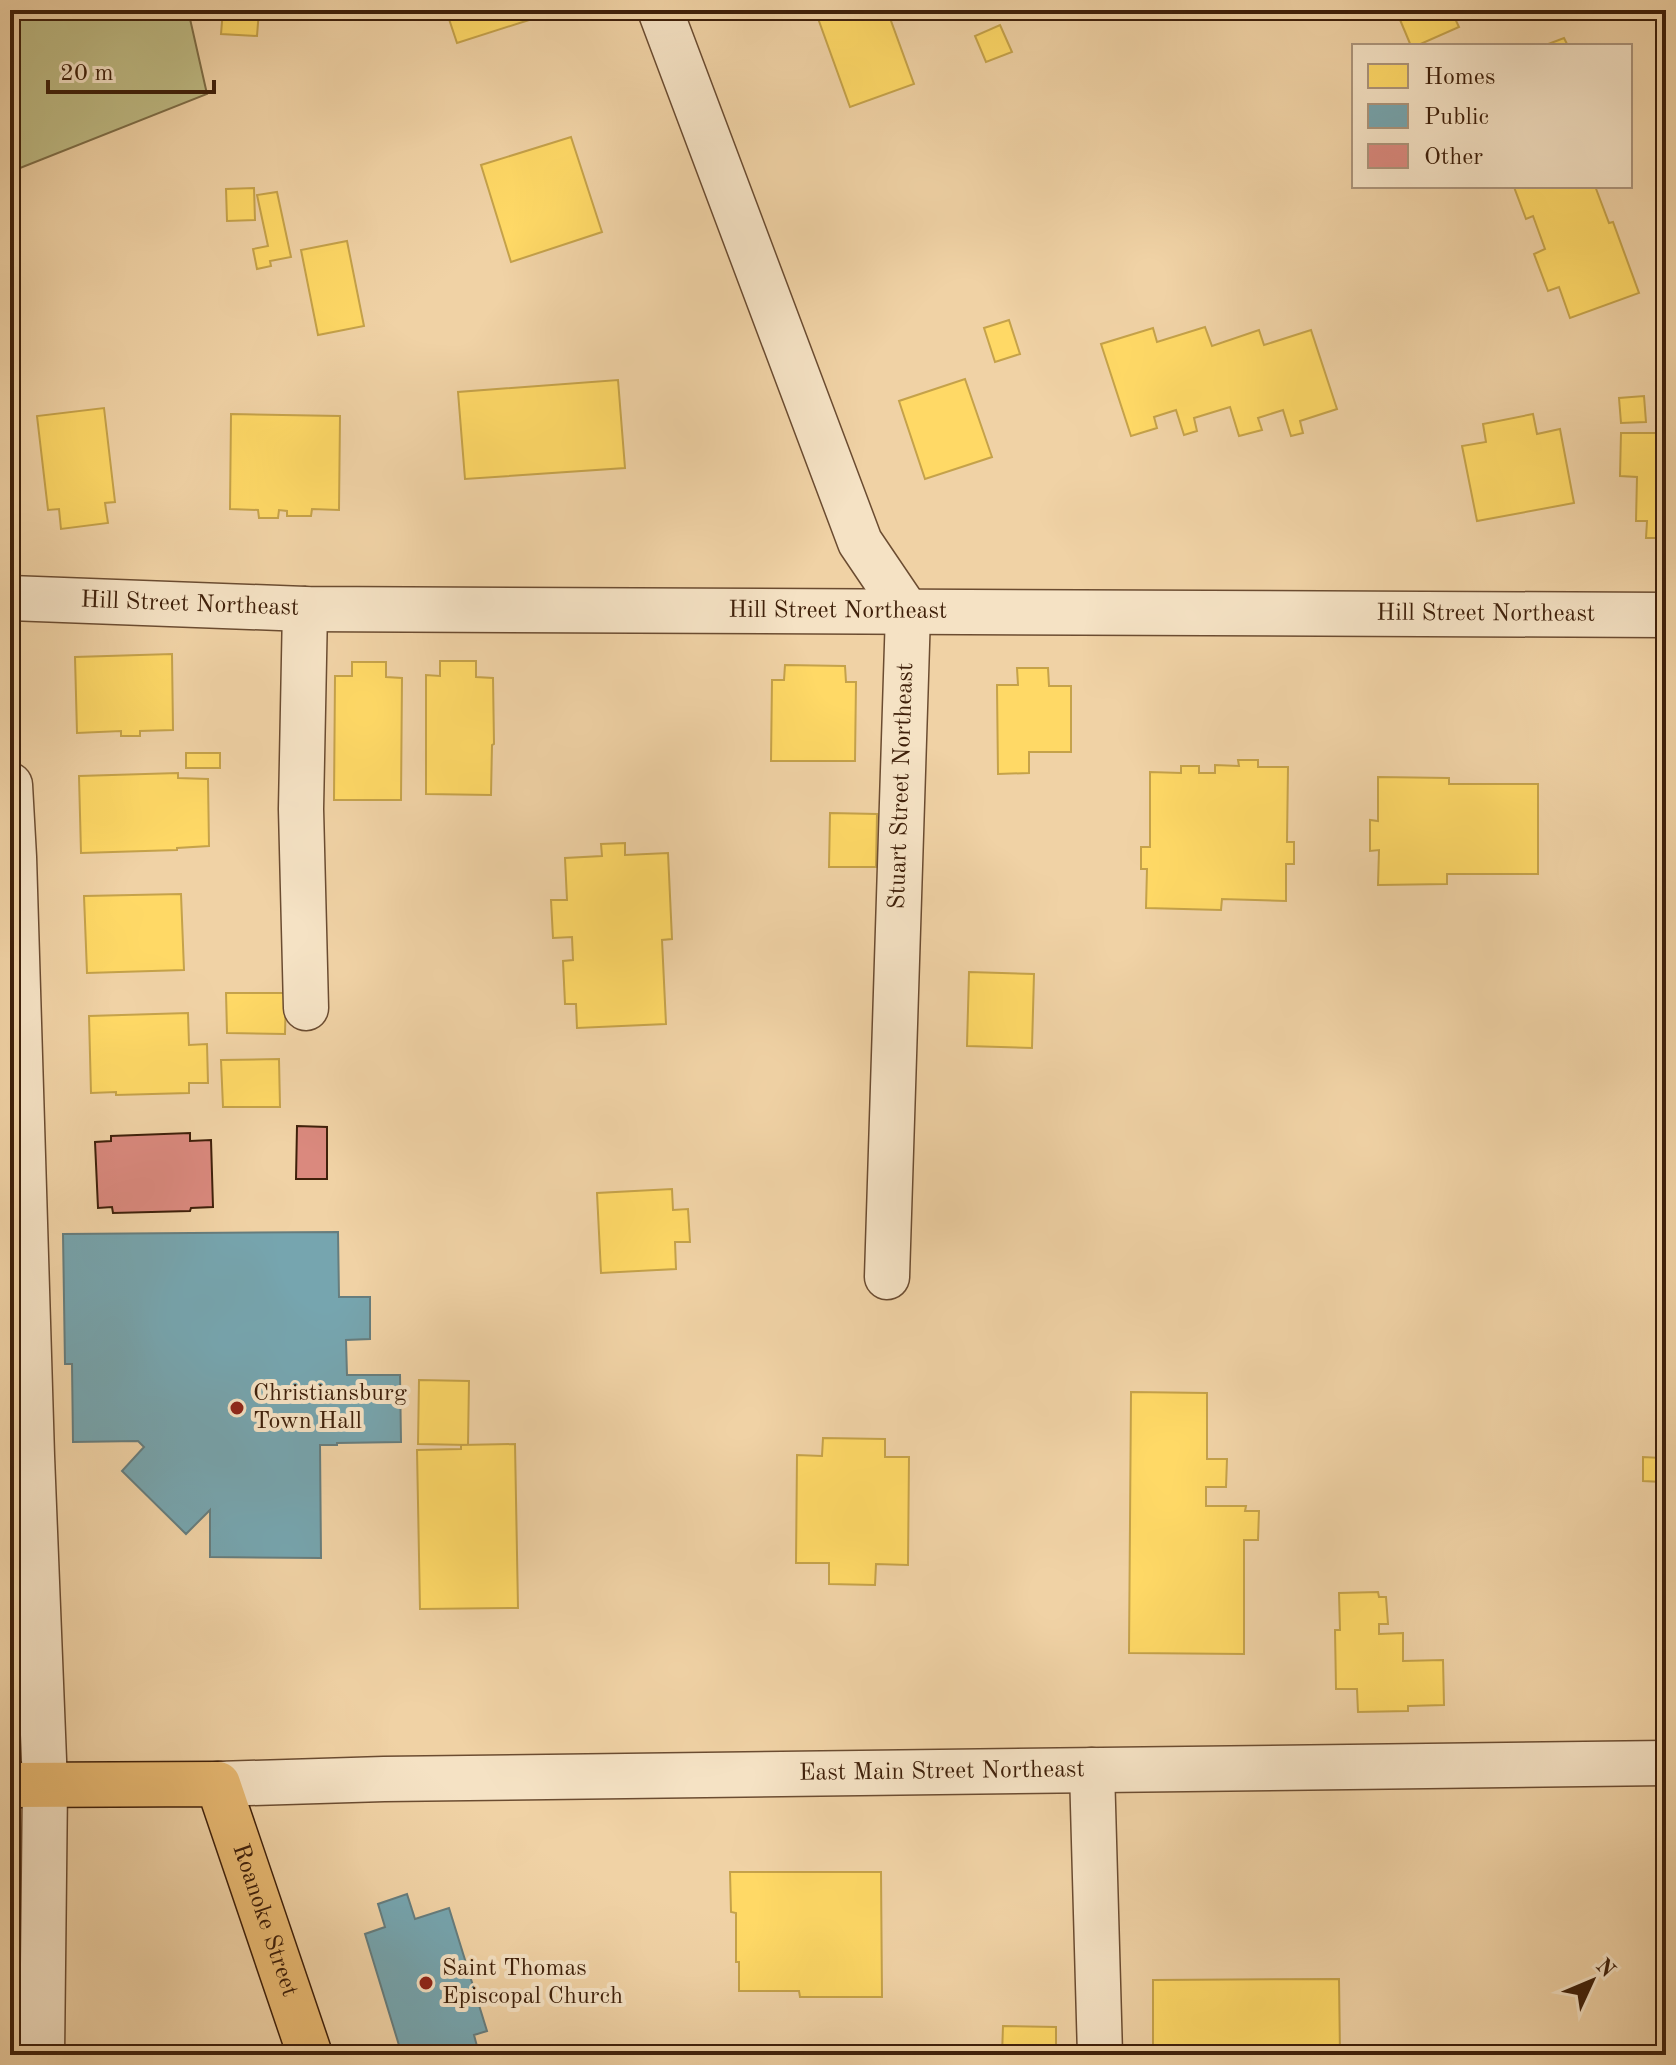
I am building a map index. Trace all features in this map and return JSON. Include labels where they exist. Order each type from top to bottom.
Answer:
[{"type":"main road","points":[[28,1785],[218,1784]]},
{"type":"main road","name":"Roanoke Street","points":[[218,1784],[310,2055]]},
{"type":"street","points":[[660,10],[860,542],[908,613]]},
{"type":"street","name":"Hill Street Northeast","points":[[10,598],[305,609],[1666,615]]},
{"type":"street","points":[[305,609],[301,809],[306,1008]]},
{"type":"street","name":"Stuart Street Northeast","points":[[887,1277],[908,613]]},
{"type":"street","points":[[10,785],[32,1456],[28,1785],[42,2055]]},
{"type":"street","name":"East Main Street Northeast","points":[[218,1784],[1666,1763]]},
{"type":"street","points":[[1092,1770],[1100,2055]]},
{"type":"shaded area","points":[[10,10],[188,10],[207,94],[10,172]]},
{"type":"building: Homes","points":[[223,10],[259,10],[257,36],[221,34]]},
{"type":"building: Homes","points":[[446,10],[529,10],[532,19],[457,43]]},
{"type":"building: Homes","points":[[815,10],[887,10],[914,84],[850,107]]},
{"type":"building: Homes","points":[[1410,10],[1451,10],[1459,27],[1421,44],[1410,44],[1398,15]]},
{"type":"building: Homes","points":[[1000,25],[1012,52],[986,62],[975,36]]},
{"type":"building: Homes","points":[[1564,38],[1567,44],[1548,44]]},
{"type":"building: Homes","points":[[571,137],[602,232],[511,262],[481,165]]},
{"type":"building: Homes","points":[[254,188],[255,220],[227,221],[226,189]]},
{"type":"building: Homes","points":[[1514,188],[1596,188],[1609,223],[1613,222],[1639,293],[1570,318],[1559,287],[1548,291],[1534,254],[1545,249],[1533,216],[1526,219]]},
{"type":"building: Homes","points":[[277,192],[291,257],[270,261],[271,266],[257,269],[253,249],[268,246],[257,195]]},
{"type":"building: Homes","points":[[347,241],[364,326],[318,335],[301,250]]},
{"type":"building: Homes","points":[[1009,320],[1020,354],[995,362],[984,328]]},
{"type":"building: Homes","points":[[1205,327],[1212,346],[1259,330],[1264,345],[1311,330],[1337,409],[1300,421],[1303,433],[1291,436],[1283,410],[1258,418],[1262,430],[1239,436],[1230,407],[1194,418],[1197,431],[1184,435],[1176,410],[1154,417],[1157,428],[1131,436],[1101,344],[1153,328],[1157,342]]},
{"type":"building: Homes","points":[[965,379],[992,457],[925,479],[899,401]]},
{"type":"building: Homes","points":[[618,380],[625,468],[465,479],[458,392]]},
{"type":"building: Homes","points":[[1644,396],[1646,422],[1621,423],[1619,398]]},
{"type":"building: Homes","points":[[104,408],[115,502],[105,503],[108,523],[61,529],[59,509],[48,510],[37,416]]},
{"type":"building: Homes","points":[[231,414],[340,416],[339,510],[312,509],[311,516],[287,516],[287,511],[279,510],[278,518],[259,518],[258,510],[230,509]]},
{"type":"building: Homes","points":[[1533,414],[1537,434],[1560,429],[1574,503],[1477,521],[1462,446],[1486,442],[1483,424]]},
{"type":"building: Homes","points":[[1621,433],[1666,433],[1666,538],[1646,538],[1647,521],[1636,521],[1637,477],[1620,476]]},
{"type":"building: Homes","points":[[172,654],[173,730],[140,731],[140,736],[121,736],[121,731],[77,733],[75,657]]},
{"type":"building: Homes","points":[[440,661],[476,661],[476,677],[493,678],[491,795],[426,794],[426,675],[440,676]]},
{"type":"building: Homes","points":[[352,662],[386,662],[386,677],[402,678],[401,800],[334,800],[335,676],[352,676]]},
{"type":"building: Homes","points":[[785,665],[845,666],[846,682],[856,682],[855,761],[771,761],[772,680],[784,680]]},
{"type":"building: Homes","points":[[1017,668],[1048,668],[1049,686],[1071,686],[1071,752],[1029,752],[1029,773],[998,774],[997,685],[1018,685]]},
{"type":"building: Homes","points":[[186,753],[220,753],[220,768],[186,768]]},
{"type":"building: Homes","points":[[1238,760],[1258,760],[1258,767],[1288,767],[1287,842],[1294,842],[1294,864],[1286,864],[1286,901],[1222,899],[1221,910],[1146,908],[1147,869],[1141,869],[1141,847],[1150,847],[1150,772],[1181,773],[1181,766],[1199,766],[1199,773],[1215,773],[1215,765],[1239,766]]},
{"type":"building: Homes","points":[[178,773],[178,778],[208,779],[209,846],[81,853],[79,776]]},
{"type":"building: Homes","points":[[1378,777],[1449,778],[1449,784],[1538,784],[1538,874],[1447,874],[1447,884],[1378,885],[1379,850],[1370,851],[1370,820],[1378,821]]},
{"type":"building: Homes","points":[[830,813],[877,814],[876,867],[829,867]]},
{"type":"building: Homes","points":[[625,843],[625,855],[668,853],[672,939],[662,940],[666,1024],[577,1028],[576,1004],[565,1004],[563,961],[573,960],[572,937],[553,938],[551,900],[567,900],[565,858],[602,856],[601,844]]},
{"type":"building: Homes","points":[[181,894],[184,970],[87,973],[84,896]]},
{"type":"building: Homes","points":[[969,972],[1034,974],[1032,1048],[967,1046]]},
{"type":"building: Homes","points":[[226,993],[286,993],[285,1034],[227,1033]]},
{"type":"building: Homes","points":[[188,1013],[189,1045],[207,1044],[208,1083],[189,1083],[189,1093],[91,1093],[89,1016]]},
{"type":"building: Homes","points":[[279,1059],[280,1107],[223,1107],[221,1060]]},
{"type":"building: Homes","points":[[672,1189],[673,1210],[688,1209],[690,1242],[675,1242],[676,1269],[601,1273],[597,1193]]},
{"type":"building: Homes","points":[[1662,1364],[1666,1364],[1666,1570],[1661,1569],[1662,1482],[1643,1481],[1643,1457],[1661,1458]]},
{"type":"building: Homes","points":[[419,1380],[469,1381],[468,1445],[418,1444]]},
{"type":"building: Homes","points":[[1131,1392],[1207,1393],[1207,1459],[1227,1459],[1226,1487],[1206,1487],[1206,1506],[1246,1506],[1245,1511],[1259,1511],[1258,1540],[1244,1540],[1244,1654],[1129,1653]]},
{"type":"building: Homes","points":[[823,1438],[885,1439],[885,1457],[909,1457],[908,1565],[876,1564],[875,1585],[829,1584],[829,1563],[796,1563],[797,1455],[822,1456]]},
{"type":"building: Homes","points":[[515,1444],[518,1608],[420,1609],[417,1450]]},
{"type":"building: Homes","points":[[1378,1592],[1379,1597],[1386,1597],[1388,1624],[1379,1624],[1379,1634],[1403,1633],[1403,1661],[1443,1660],[1444,1705],[1408,1706],[1408,1711],[1358,1712],[1357,1689],[1336,1689],[1335,1630],[1340,1630],[1339,1593]]},
{"type":"building: Homes","points":[[730,1872],[881,1872],[882,1997],[800,1997],[799,1991],[739,1991],[736,1913],[731,1912]]},
{"type":"building: Homes","points":[[1339,1979],[1340,2055],[1183,2055],[1183,2052],[1153,2052],[1153,1980]]},
{"type":"building: Homes","points":[[1003,2026],[1056,2027],[1056,2055],[1002,2055]]},
{"type":"building: Public","name":"Christiansburg Town Hall","points":[[338,1232],[339,1297],[370,1297],[370,1339],[346,1340],[347,1375],[400,1375],[401,1442],[320,1445],[321,1558],[210,1557],[210,1510],[186,1534],[122,1471],[144,1447],[138,1441],[73,1442],[72,1364],[65,1364],[63,1234]]},
{"type":"building: Public","name":"Saint Thomas Episcopal Church","points":[[407,1894],[415,1919],[449,1908],[487,2031],[474,2035],[477,2046],[463,2051],[464,2055],[402,2055],[365,1934],[385,1927],[378,1904]]},
{"type":"building: Other","points":[[297,1126],[327,1127],[327,1179],[296,1179]]},
{"type":"building: Other","points":[[190,1133],[190,1141],[211,1140],[213,1207],[191,1208],[190,1211],[113,1213],[112,1207],[98,1208],[95,1142],[111,1141],[111,1136]]},
{"type":"place","name":"Christiansburg Town Hall","points":[[237,1408]]},
{"type":"place","name":"Saint Thomas Episcopal Church","points":[[426,1983]]}]
